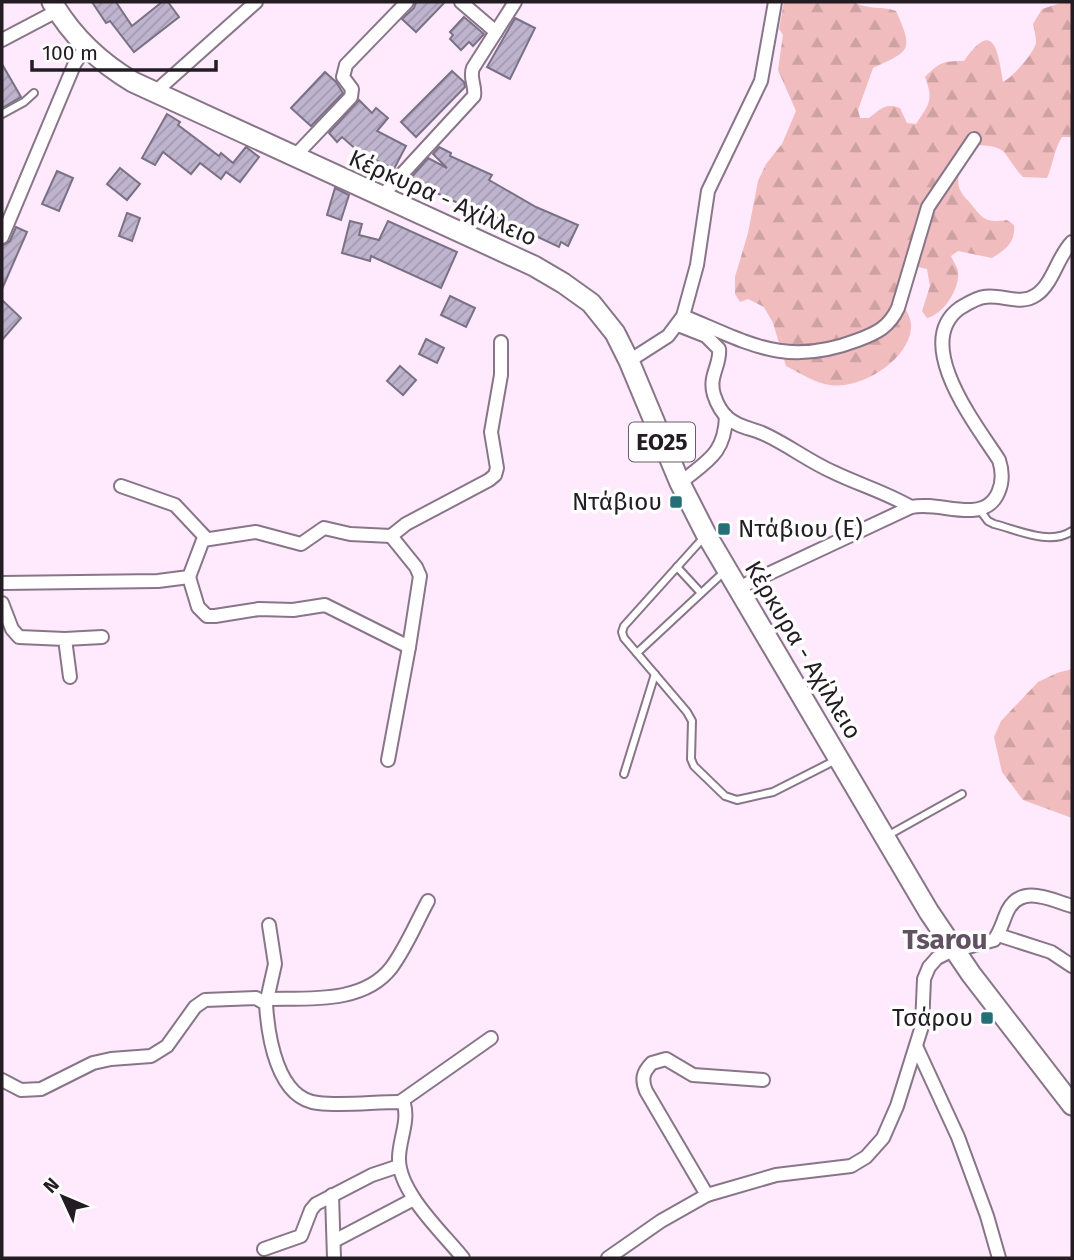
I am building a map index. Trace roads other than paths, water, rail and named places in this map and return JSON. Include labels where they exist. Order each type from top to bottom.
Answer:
[{"type":"main road","name":"Κέρκυρα - Αχίλλειο","points":[[55,7],[86,47],[111,68],[153,93],[534,267],[591,303],[604,318],[629,361],[680,483],[706,534],[953,951],[1072,1105]]},
{"type":"street","points":[[153,93],[256,2]]},
{"type":"street","points":[[294,157],[351,97],[352,89],[343,77],[346,65],[407,2]]},
{"type":"street","points":[[461,2],[496,32]]},
{"type":"street","points":[[380,198],[474,96],[472,70],[515,2]]},
{"type":"street","points":[[629,361],[656,345],[680,320],[697,265],[708,191],[761,81],[775,2]]},
{"type":"street","points":[[2,40],[55,7]]},
{"type":"street","points":[[2,237],[75,63],[86,47]]},
{"type":"street","points":[[680,320],[764,350],[782,353],[841,347],[880,331],[893,318],[898,308],[928,207],[974,139]]},
{"type":"street","points":[[738,588],[911,508],[924,505],[971,510],[979,509],[994,499],[999,492],[1002,470],[999,460],[951,381],[942,353],[943,332],[954,313],[974,300],[984,297],[1019,300],[1034,297],[1046,286],[1057,262],[1072,242]]},
{"type":"street","points":[[680,320],[706,336],[719,349],[719,359],[713,374],[713,393],[726,416],[833,472],[887,493],[911,508]]},
{"type":"street","points":[[409,647],[325,606],[293,610],[259,609],[207,616],[198,607],[189,577],[200,544],[206,538],[256,532],[301,544],[324,528],[350,534],[391,536],[405,524],[489,480],[497,471],[491,432],[501,375],[501,342]]},
{"type":"street","points":[[680,483],[722,445],[726,416]]},
{"type":"street","points":[[121,486],[174,505],[206,538]]},
{"type":"street","points":[[388,760],[420,576],[391,536]]},
{"type":"street","points":[[2,583],[158,581],[189,577]]},
{"type":"street","points":[[2,603],[12,629],[19,637],[102,637]]},
{"type":"street","points":[[65,639],[70,677]]},
{"type":"street","points":[[608,1258],[661,1221],[707,1195],[776,1175],[848,1167],[862,1160],[879,1144],[891,1122],[922,1026],[927,971],[937,958],[953,951],[991,942],[998,935],[1010,906],[1021,897],[1035,895],[1072,906]]},
{"type":"street","points":[[2,1080],[21,1090],[41,1089],[93,1063],[151,1056],[167,1046],[195,1007],[205,1000],[256,998],[266,1002],[358,992],[374,984],[391,968],[428,901]]},
{"type":"street","points":[[269,925],[275,964],[266,1002],[269,1040],[274,1057],[297,1095],[315,1103],[400,1102],[491,1038]]},
{"type":"street","points":[[998,935],[1051,952],[1072,966]]},
{"type":"street","points":[[916,1046],[958,1137],[987,1216],[999,1258]]},
{"type":"street","points":[[707,1195],[646,1091],[643,1075],[652,1063],[666,1059],[693,1074],[763,1080]]},
{"type":"street","points":[[400,1102],[404,1104],[407,1114],[399,1155],[401,1177],[414,1199],[463,1258]]},
{"type":"street","points":[[264,1250],[301,1236],[313,1207],[332,1195],[372,1175],[399,1166]]},
{"type":"street","points":[[332,1195],[334,1258]]},
{"type":"street","points":[[334,1241],[414,1199]]},
{"type":"lane","points":[[2,114],[34,93]]},
{"type":"lane","points":[[979,509],[988,521],[994,524],[1043,537],[1062,537],[1072,531]]},
{"type":"lane","points":[[706,534],[623,629],[624,638],[692,721],[690,752],[694,766],[731,799],[773,792],[839,758]]},
{"type":"lane","points":[[677,567],[701,593]]},
{"type":"lane","points":[[637,653],[727,569]]},
{"type":"lane","points":[[624,774],[655,674]]},
{"type":"lane","points":[[886,837],[962,794]]},
{"type":"place","name":"Ντάβιου","points":[[676,502]]},
{"type":"place","name":"Ντάβιου (E)","points":[[724,529]]},
{"type":"place","name":"Τσάρου","points":[[987,1018]]},
{"type":"district","name":"Tsarou","points":[[945,939]]}]
